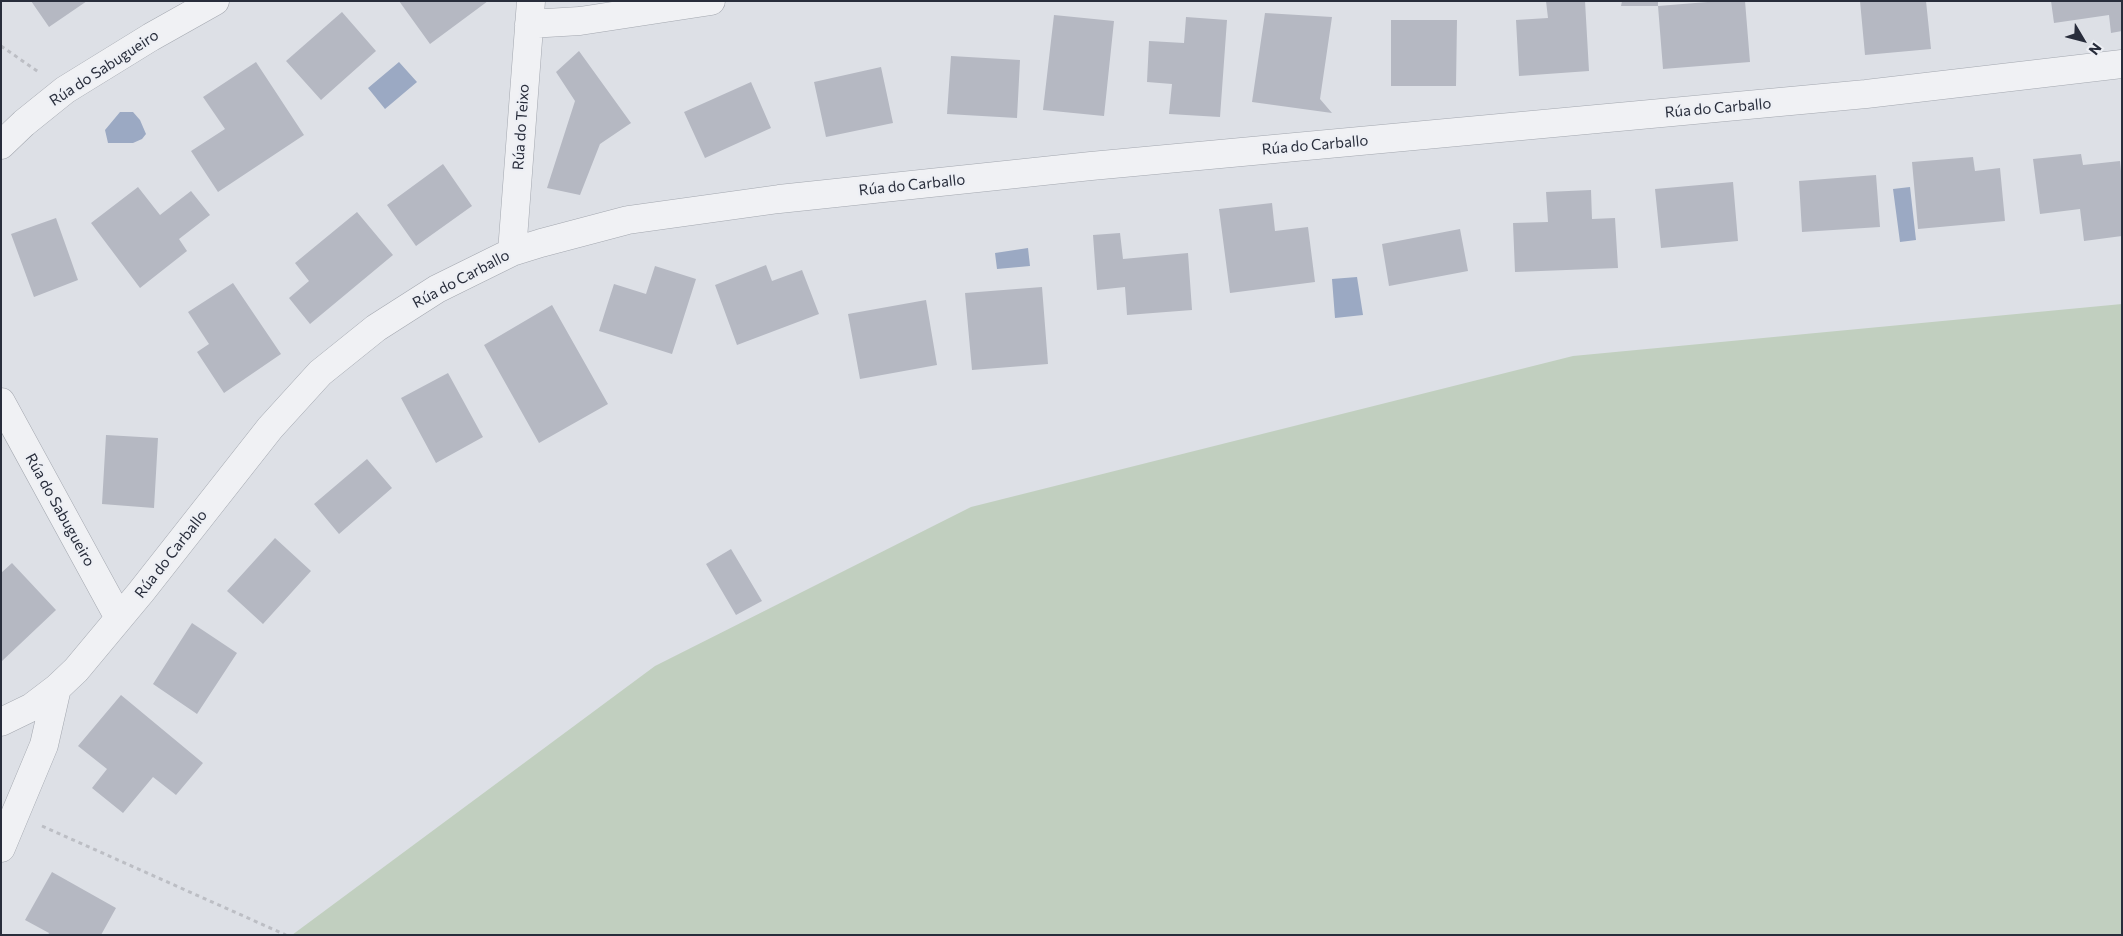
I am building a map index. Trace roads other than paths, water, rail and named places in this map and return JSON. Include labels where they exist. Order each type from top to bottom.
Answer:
[{"type":"street","name":"Rúa do Sabugueiro","points":[[1,145],[24,123],[65,90],[151,37],[215,1]]},
{"type":"street","points":[[530,12],[580,21],[711,1]]},
{"type":"street","name":"Rúa do Teixo","points":[[512,252],[530,12]]},
{"type":"street","name":"Rúa do Carballo","points":[[1,722],[32,707],[57,688],[76,670],[270,428],[320,373],[345,351],[406,308],[475,269],[512,252],[566,235],[628,220],[779,198],[1092,166],[1856,95],[2122,64]]},
{"type":"street","name":"Rúa do Sabugueiro","points":[[1,402],[119,618]]},
{"type":"street","points":[[1,848],[44,746],[57,688]]},
{"type":"water","points":[[399,62],[417,82],[385,109],[368,88]]},
{"type":"water","points":[[120,112],[133,112],[140,120],[146,134],[142,139],[133,143],[108,143],[105,130]]},
{"type":"water","points":[[1910,187],[1916,240],[1900,242],[1893,189]]},
{"type":"water","points":[[1028,248],[1030,266],[997,269],[995,253]]},
{"type":"water","points":[[1357,277],[1363,315],[1335,318],[1332,279]]}]
